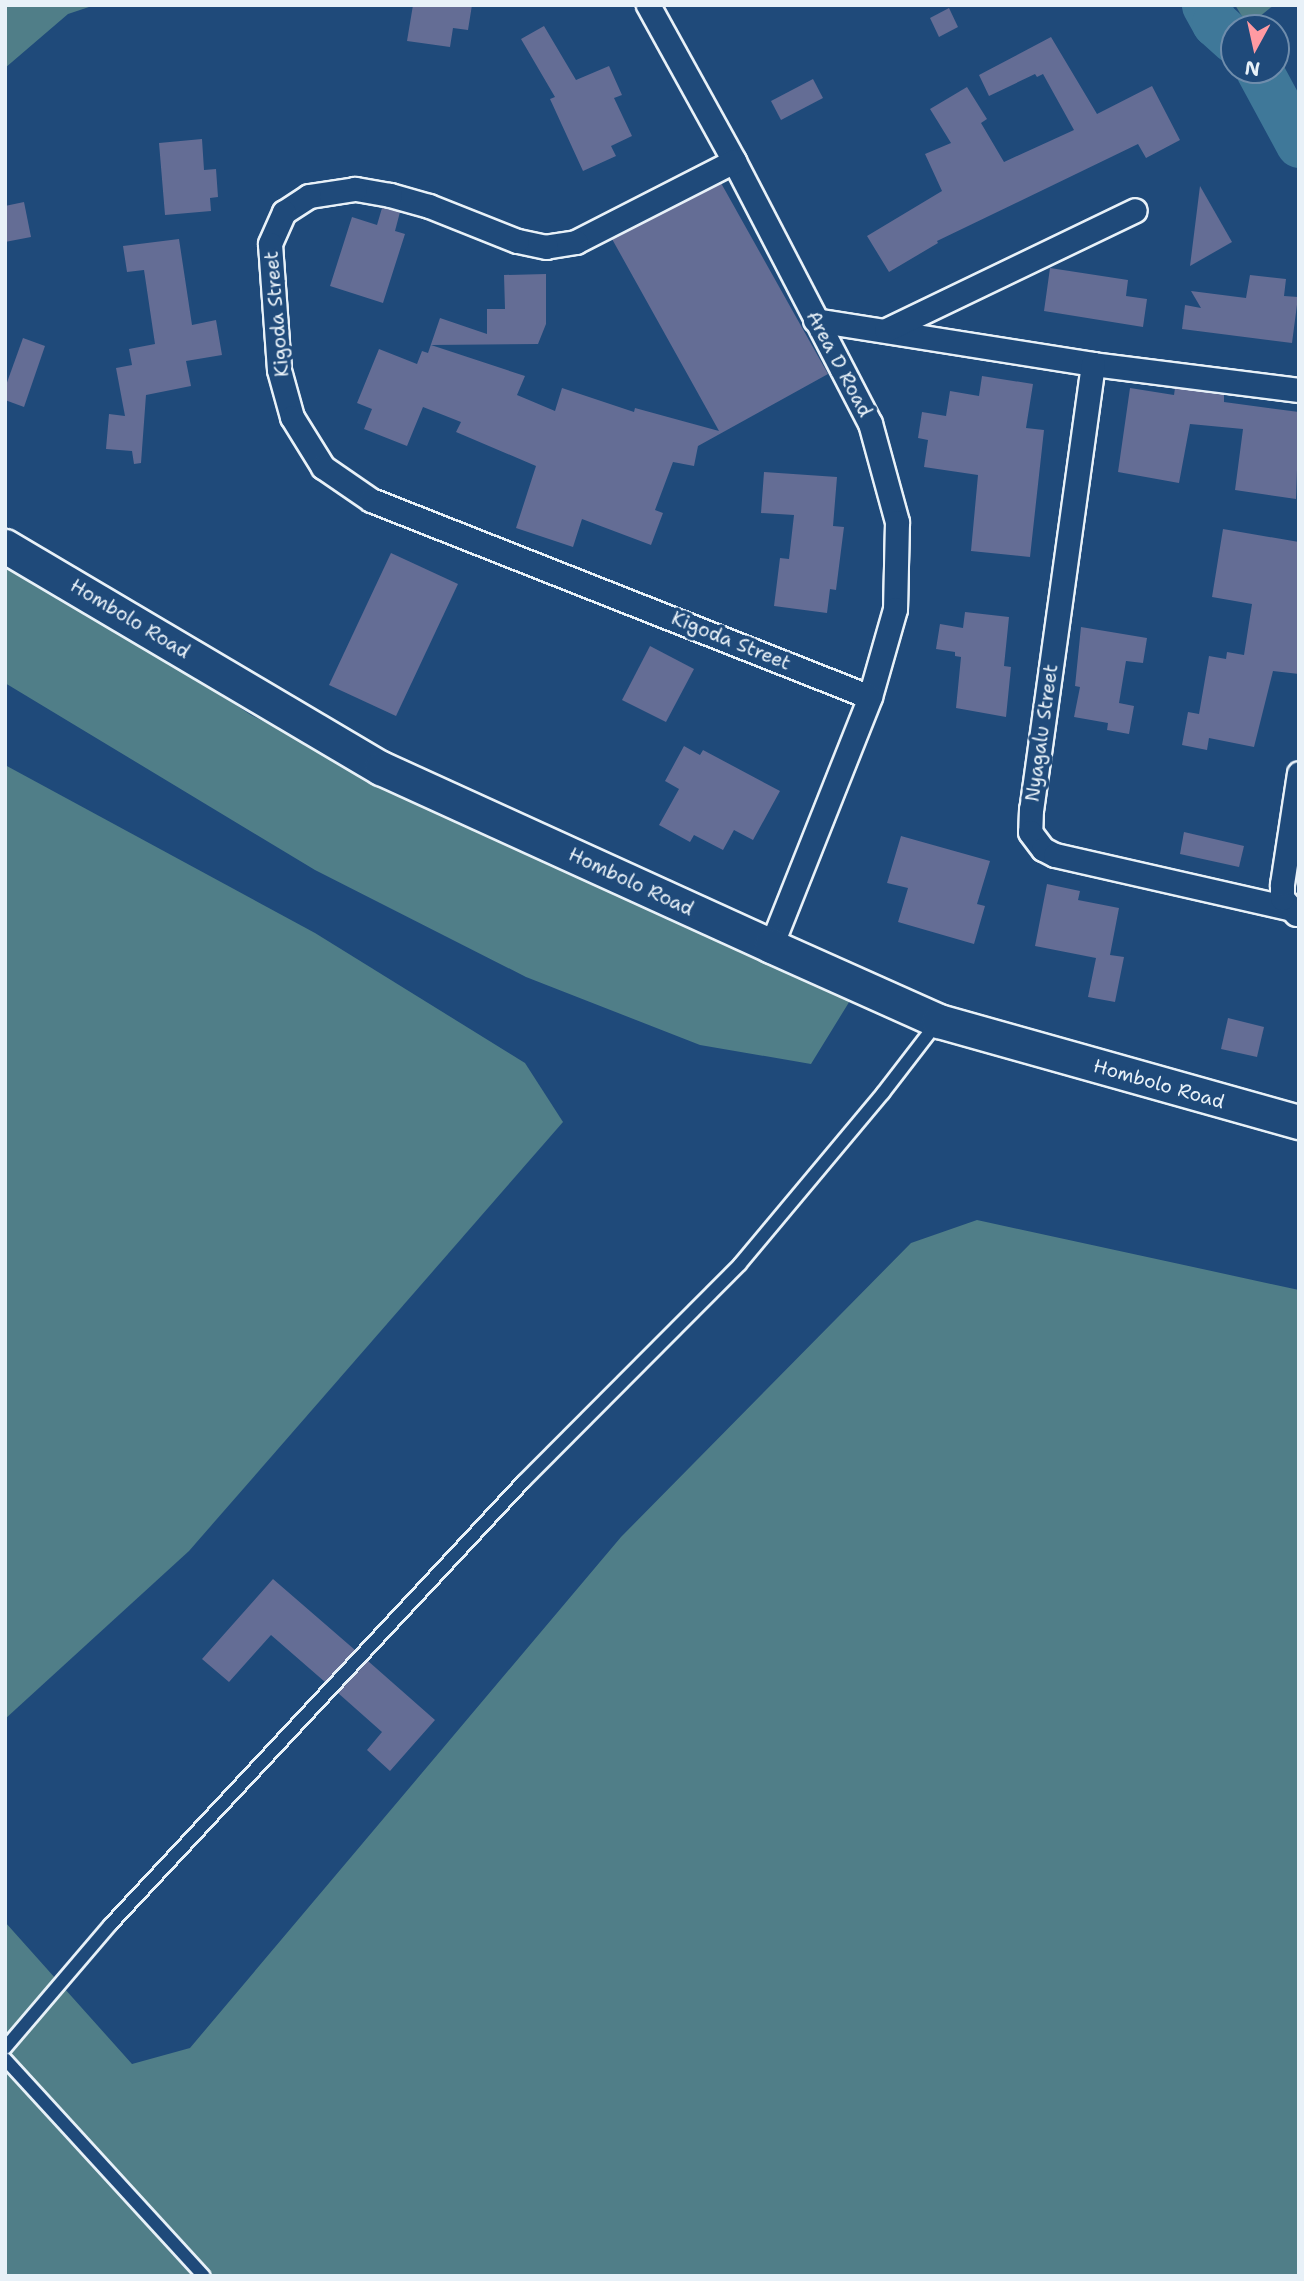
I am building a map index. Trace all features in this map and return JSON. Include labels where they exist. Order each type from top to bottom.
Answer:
[{"type":"street","name":"Area D Road","points":[[649,5],[734,161],[870,423],[897,522],[895,609],[870,697],[771,946]]},
{"type":"street","name":"Kigoda Street","points":[[734,161],[576,242],[546,247],[517,241],[429,206],[390,195],[355,189],[309,196],[284,212],[270,244],[279,370],[292,417],[323,467],[372,500],[870,697]]},
{"type":"street","points":[[886,330],[1135,210]]},
{"type":"street","points":[[816,320],[1094,364],[1299,390]]},
{"type":"street","name":"Nyagalu Street","points":[[1094,364],[1030,832],[1043,849],[1055,855],[1293,912]]},
{"type":"street","name":"Hombolo Road","points":[[5,546],[381,768],[771,946],[939,1020],[1299,1122]]},
{"type":"street","name":"Nyagalu Street","points":[[1293,912],[1282,898],[1282,884],[1299,773]]},
{"type":"lane","points":[[5,2048],[110,1925],[524,1481],[740,1264],[883,1093],[939,1020]]},
{"type":"lane","points":[[5,2059],[204,2276]]},
{"type":"green space","points":[[5,5],[95,5],[68,14],[5,68]]},
{"type":"green space","points":[[1235,5],[1274,5],[1263,14],[1241,14]]},
{"type":"green space","points":[[5,553],[251,715],[509,847],[851,999],[811,1064],[700,1045],[526,977],[315,870],[5,683]]},
{"type":"green space","points":[[5,765],[315,933],[525,1063],[563,1122],[189,1551],[5,1719]]},
{"type":"green space","points":[[977,1220],[1299,1290],[1299,2276],[5,2276],[5,1922],[132,2064],[190,2048],[621,1537],[911,1243]]},
{"type":"building","points":[[413,5],[472,5],[468,30],[453,28],[450,47],[407,41]]},
{"type":"building","points":[[949,8],[958,27],[939,37],[930,18]]},
{"type":"building","points":[[544,26],[576,80],[609,66],[622,95],[614,98],[632,136],[611,146],[616,156],[583,171],[550,99],[555,97],[521,39]]},
{"type":"building","points":[[1051,37],[1097,114],[1152,86],[1180,140],[1146,158],[1138,144],[937,241],[938,243],[889,272],[867,236],[942,191],[925,154],[951,143],[930,109],[967,87],[987,119],[981,123],[1004,162],[1074,130],[1043,74],[1037,77],[1035,74],[989,96],[979,75]]},
{"type":"building","points":[[813,79],[823,98],[781,120],[771,101]]},
{"type":"building","points":[[202,139],[204,170],[216,169],[218,197],[210,198],[211,211],[165,215],[159,143]]},
{"type":"building","points":[[721,183],[828,374],[698,446],[694,466],[673,462],[655,510],[663,513],[651,545],[582,519],[573,547],[516,528],[536,466],[456,432],[461,422],[423,407],[407,446],[364,429],[372,409],[357,403],[379,349],[417,364],[422,351],[428,353],[440,318],[487,334],[487,309],[505,309],[504,275],[546,274],[546,324],[538,344],[431,345],[525,376],[517,395],[555,411],[562,388],[634,412],[635,408],[719,431],[612,239]]},
{"type":"building","points":[[1200,186],[1232,242],[1190,266]]},
{"type":"building","points":[[24,202],[31,237],[5,242],[5,206]]},
{"type":"building","points":[[382,208],[400,212],[395,231],[405,234],[383,303],[330,286],[352,217],[377,225]]},
{"type":"building","points":[[179,239],[192,325],[216,320],[222,355],[186,361],[191,386],[146,395],[141,463],[134,464],[132,451],[106,449],[109,414],[125,416],[116,368],[132,365],[129,349],[155,344],[144,270],[127,272],[123,246]]},
{"type":"building","points":[[1050,268],[1128,280],[1126,296],[1147,299],[1143,327],[1044,311]]},
{"type":"building","points":[[1250,275],[1286,279],[1284,296],[1298,297],[1292,343],[1182,329],[1185,305],[1201,308],[1191,291],[1246,298]]},
{"type":"building","points":[[23,338],[45,346],[24,407],[5,400],[5,388]]},
{"type":"building","points":[[982,376],[1033,384],[1026,428],[1044,430],[1030,557],[971,551],[978,475],[924,467],[928,440],[918,438],[922,412],[946,416],[950,391],[979,396]]},
{"type":"building","points":[[1130,388],[1174,395],[1175,388],[1224,395],[1224,402],[1299,412],[1296,499],[1235,490],[1243,429],[1190,424],[1179,483],[1118,472]]},
{"type":"building","points":[[764,472],[837,477],[833,526],[844,527],[836,590],[830,589],[827,613],[774,606],[780,558],[789,559],[794,515],[761,513]]},
{"type":"building","points":[[1223,529],[1299,542],[1299,674],[1273,671],[1254,747],[1209,738],[1207,750],[1182,745],[1188,712],[1199,714],[1209,656],[1226,659],[1227,652],[1244,655],[1252,604],[1212,597]]},
{"type":"building","points":[[391,553],[458,584],[396,716],[329,685]]},
{"type":"building","points":[[965,612],[1009,617],[1004,666],[1011,667],[1006,717],[956,708],[961,657],[955,656],[955,652],[936,649],[940,624],[963,628]]},
{"type":"building","points":[[1081,627],[1147,638],[1143,663],[1126,661],[1119,703],[1134,706],[1129,734],[1107,730],[1108,723],[1074,717],[1080,687],[1075,686]]},
{"type":"building","points":[[650,646],[694,669],[666,722],[622,700]]},
{"type":"building","points":[[684,746],[700,755],[703,750],[780,791],[753,840],[734,830],[723,850],[694,835],[690,842],[659,825],[679,789],[665,781]]},
{"type":"building","points":[[1184,832],[1244,846],[1239,867],[1180,854]]},
{"type":"building","points":[[901,836],[990,861],[977,904],[985,906],[974,944],[898,922],[908,888],[887,883]]},
{"type":"building","points":[[1047,884],[1080,891],[1078,900],[1119,908],[1110,955],[1124,957],[1115,1002],[1088,997],[1096,958],[1035,946]]},
{"type":"building","points":[[1228,1018],[1264,1027],[1257,1057],[1221,1049]]},
{"type":"building","points":[[273,1579],[355,1650],[325,1682],[271,1635],[229,1682],[202,1659]]},
{"type":"building","points":[[368,1661],[435,1720],[390,1771],[367,1750],[382,1732],[338,1693]]},
{"type":"waterway","points":[[1205,5],[1220,27]]},
{"type":"waterway","points":[[1267,84],[1299,144]]}]
